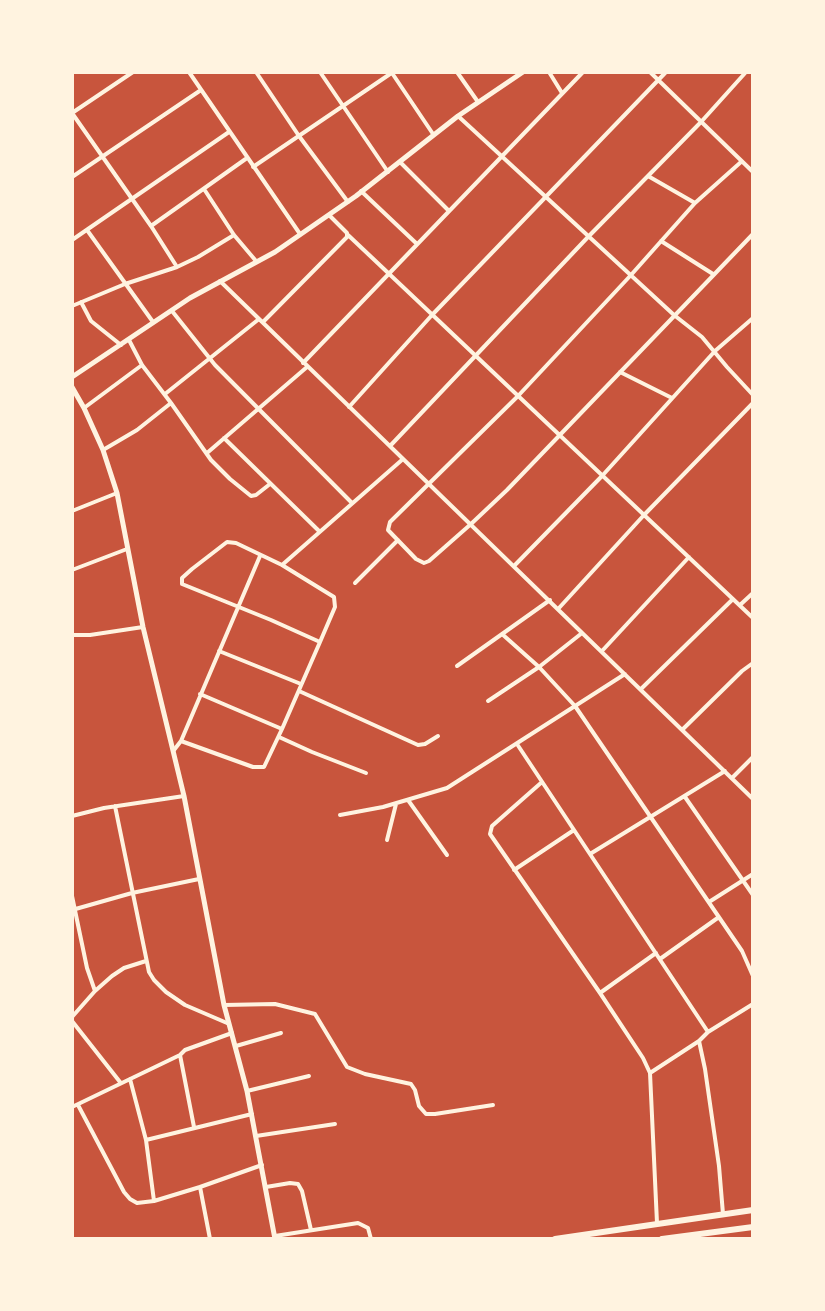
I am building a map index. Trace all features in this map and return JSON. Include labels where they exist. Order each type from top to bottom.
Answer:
[{"type":"main road","points":[[555,1239],[753,1210]]},
{"type":"main road","points":[[662,1239],[753,1227]]},
{"type":"street","points":[[133,72],[72,113],[177,267]]},
{"type":"street","points":[[189,72],[300,234]]},
{"type":"street","points":[[256,72],[348,202]]},
{"type":"street","points":[[320,72],[388,172]]},
{"type":"street","points":[[253,167],[393,72],[433,134]]},
{"type":"street","points":[[457,72],[478,102]]},
{"type":"street","points":[[72,377],[190,298],[275,252],[348,202],[433,134],[523,72]]},
{"type":"street","points":[[549,72],[562,93]]},
{"type":"street","points":[[207,453],[305,365],[583,72]]},
{"type":"street","points":[[650,72],[753,172]]},
{"type":"street","points":[[349,407],[432,315],[666,72]]},
{"type":"street","points":[[390,446],[746,72]]},
{"type":"street","points":[[72,177],[201,90]]},
{"type":"street","points":[[458,116],[674,315],[702,337],[753,395]]},
{"type":"street","points":[[72,240],[229,132]]},
{"type":"street","points":[[151,226],[247,158]]},
{"type":"street","points":[[400,161],[449,211]]},
{"type":"street","points":[[741,162],[695,203],[518,396],[390,522],[388,530],[416,559],[426,562],[507,490],[753,234]]},
{"type":"street","points":[[648,176],[695,203]]},
{"type":"street","points":[[204,189],[234,235],[257,262]]},
{"type":"street","points":[[361,191],[417,244]]},
{"type":"street","points":[[329,215],[753,618]]},
{"type":"street","points":[[87,230],[154,324]]},
{"type":"street","points":[[72,306],[177,267],[234,235]]},
{"type":"street","points":[[165,394],[260,321],[348,235]]},
{"type":"street","points":[[661,241],[714,274]]},
{"type":"street","points":[[220,281],[753,799]]},
{"type":"street","points":[[81,302],[91,321],[121,345]]},
{"type":"street","points":[[172,311],[210,360],[352,503]]},
{"type":"street","points":[[514,566],[602,476],[715,351],[753,318]]},
{"type":"street","points":[[129,340],[142,365],[230,479],[247,494],[256,495],[270,484]]},
{"type":"street","points":[[84,408],[142,365]]},
{"type":"street","points":[[620,372],[673,398]]},
{"type":"street","points":[[72,387],[103,450],[117,493],[143,627],[184,796],[224,1005],[252,1114],[275,1238],[358,1223],[368,1228],[371,1239]]},
{"type":"street","points":[[103,450],[137,430],[171,403]]},
{"type":"street","points":[[559,608],[753,403]]},
{"type":"street","points":[[224,438],[319,531]]},
{"type":"street","points":[[282,565],[403,459]]},
{"type":"street","points":[[72,511],[117,493]]},
{"type":"street","points":[[355,583],[398,540]]},
{"type":"street","points":[[181,741],[260,769],[265,766],[299,691],[301,684],[320,642],[335,607],[334,597],[282,565],[236,543],[227,542],[181,580],[184,586],[320,642]]},
{"type":"street","points":[[72,570],[127,549]]},
{"type":"street","points":[[173,752],[181,741],[260,556]]},
{"type":"street","points":[[602,651],[689,557]]},
{"type":"street","points":[[740,606],[753,593]]},
{"type":"street","points":[[641,689],[733,599]]},
{"type":"street","points":[[457,666],[550,600]]},
{"type":"street","points":[[72,635],[143,627]]},
{"type":"street","points":[[488,701],[582,633]]},
{"type":"street","points":[[502,634],[539,667],[575,706],[742,951],[753,976]]},
{"type":"street","points":[[219,651],[301,684]]},
{"type":"street","points":[[682,730],[753,663]]},
{"type":"street","points":[[340,815],[408,800],[455,784],[625,674]]},
{"type":"street","points":[[299,691],[418,745],[438,736]]},
{"type":"street","points":[[200,694],[282,729]]},
{"type":"street","points":[[278,737],[366,773]]},
{"type":"street","points":[[517,744],[708,1032]]},
{"type":"street","points":[[732,778],[753,757]]},
{"type":"street","points":[[590,854],[725,771]]},
{"type":"street","points":[[542,782],[490,830],[643,1058],[650,1073],[657,1223]]},
{"type":"street","points":[[72,816],[184,796]]},
{"type":"street","points":[[685,797],[753,895]]},
{"type":"street","points":[[408,800],[447,855]]},
{"type":"street","points":[[387,840],[396,803]]},
{"type":"street","points":[[115,806],[146,961],[154,980],[185,1005],[230,1023]]},
{"type":"street","points":[[514,870],[574,830]]},
{"type":"street","points":[[709,902],[753,874]]},
{"type":"street","points":[[73,909],[199,879]]},
{"type":"street","points":[[72,896],[95,991]]},
{"type":"street","points":[[660,959],[719,917]]},
{"type":"street","points":[[600,993],[656,953]]},
{"type":"street","points":[[121,1083],[72,1019],[112,976],[124,968],[146,961]]},
{"type":"street","points":[[224,1005],[275,1004],[315,1014],[347,1067],[411,1084],[419,1106],[426,1114],[493,1105]]},
{"type":"street","points":[[650,1073],[753,1004]]},
{"type":"street","points":[[232,1033],[185,1050],[75,1106],[124,1192],[137,1203],[154,1201],[262,1165]]},
{"type":"street","points":[[236,1046],[281,1033]]},
{"type":"street","points":[[699,1041],[719,1166],[723,1214]]},
{"type":"street","points":[[180,1055],[194,1128]]},
{"type":"street","points":[[247,1091],[309,1076]]},
{"type":"street","points":[[130,1079],[146,1140],[154,1201]]},
{"type":"street","points":[[146,1140],[252,1114]]},
{"type":"street","points":[[256,1136],[335,1124]]},
{"type":"street","points":[[266,1187],[298,1184],[311,1230]]},
{"type":"street","points":[[200,1187],[210,1239]]}]
